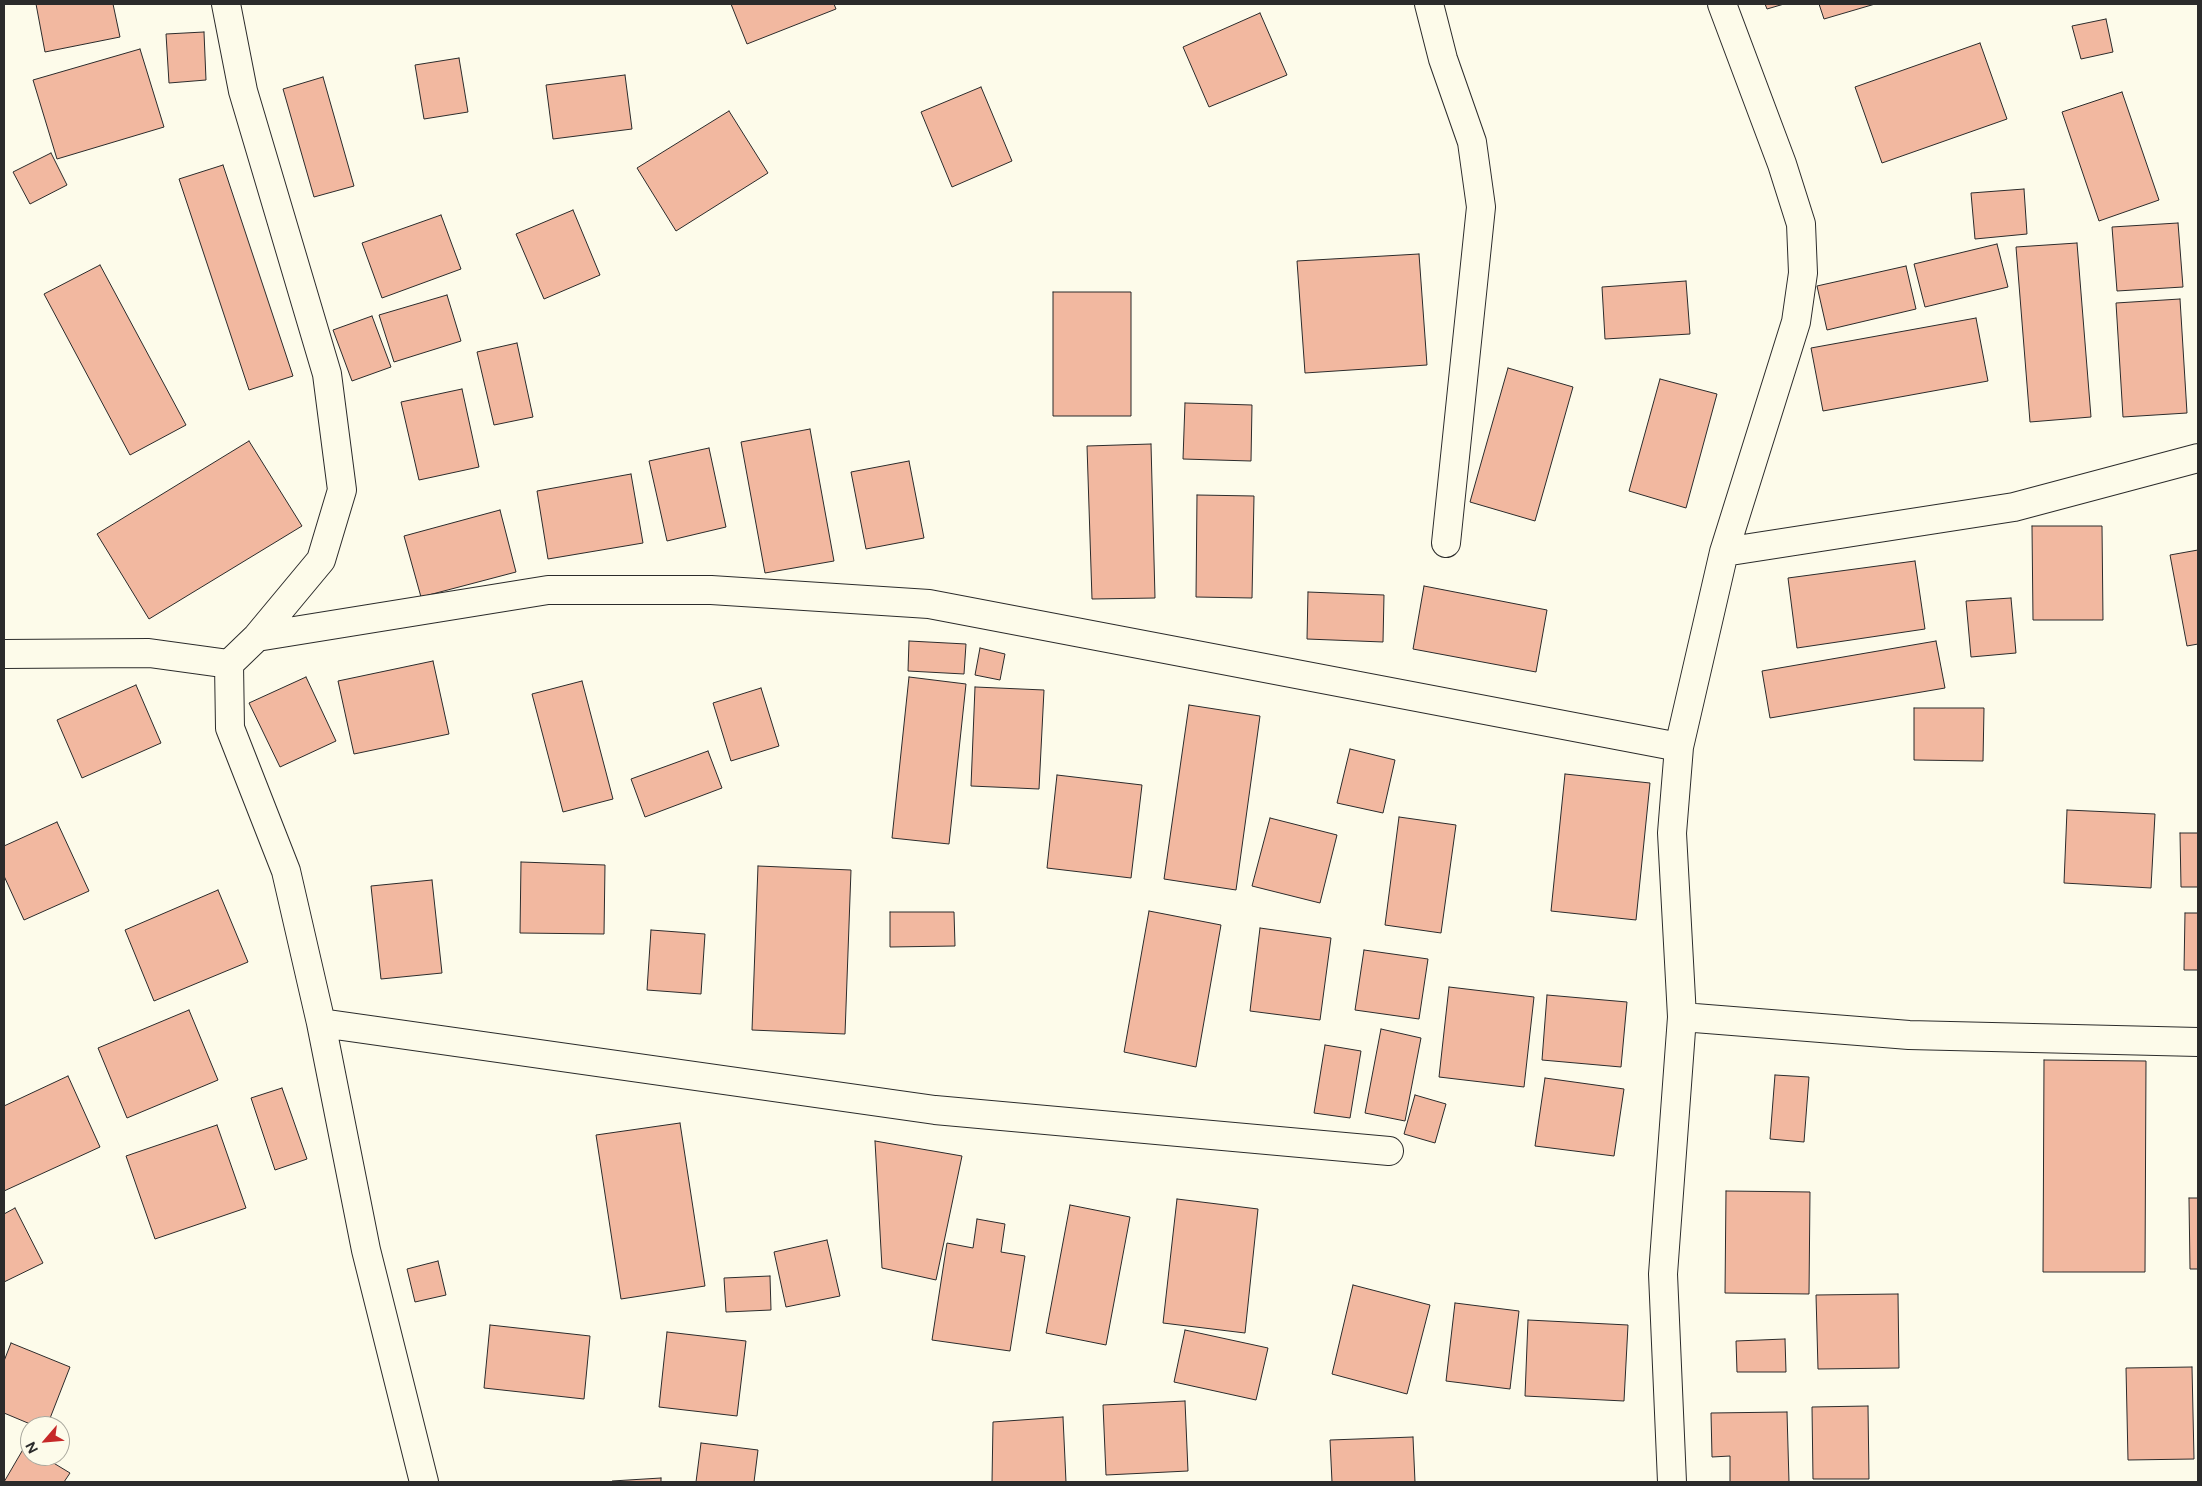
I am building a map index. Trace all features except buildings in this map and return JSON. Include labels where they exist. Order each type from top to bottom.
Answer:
[{"type":"street","points":[[226,4],[243,91],[327,374],[342,490],[321,560],[257,637],[229,664],[230,728],[286,871],[321,1023],[366,1250],[424,1482]]},
{"type":"street","points":[[1429,4],[1443,59],[1472,142],[1481,207],[1446,543]]},
{"type":"street","points":[[1672,1482],[1663,1274],[1682,1017],[1672,833],[1680,748],[1724,552],[1796,322],[1803,273],[1800,224],[1782,164],[1722,4]]},
{"type":"street","points":[[1724,552],[2014,507],[2198,458]]},
{"type":"street","points":[[257,637],[548,590],[711,590],[929,604],[1680,748]]},
{"type":"street","points":[[4,654],[149,653],[229,664]]},
{"type":"street","points":[[1682,1017],[1910,1035],[2198,1042]]},
{"type":"street","points":[[321,1023],[935,1110],[1389,1151]]}]
